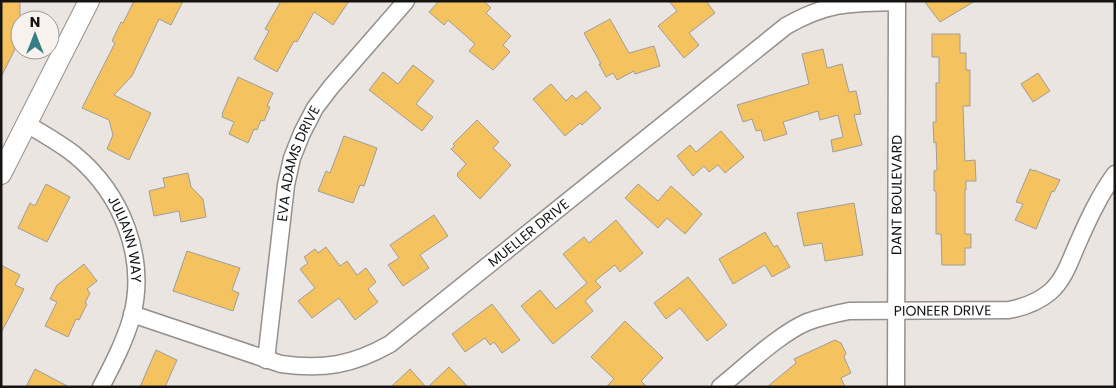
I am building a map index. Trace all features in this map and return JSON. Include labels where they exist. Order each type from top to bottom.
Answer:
[{"type":"street","points":[[1,174],[89,1]]},
{"type":"street","name":"EVA ADAMS DRIVE","points":[[266,360],[286,185],[292,158],[302,133],[331,87],[406,1]]},
{"type":"street","name":"MUELLER DRIVE","points":[[132,314],[266,360],[303,367],[326,367],[351,362],[372,354],[390,344],[786,26],[806,14],[826,7],[850,3],[897,2]]},
{"type":"street","name":"DANT BOULEVARD","points":[[896,387],[897,2]]},
{"type":"street","name":"JULIANN WAY","points":[[27,124],[56,140],[76,155],[94,173],[111,196],[125,221],[131,240],[136,266],[136,290],[132,314],[126,336],[101,387]]},
{"type":"street","name":"PIONEER DRIVE","points":[[720,387],[787,333],[826,315],[849,311],[1009,310],[1024,307],[1039,300],[1052,290],[1063,277],[1094,207],[1104,188],[1115,174]]},
{"type":"building","points":[[1,1],[20,1],[20,10],[10,10],[10,59],[1,77]]},
{"type":"building","points":[[134,1],[183,1],[171,25],[159,19],[132,76],[114,95],[151,113],[129,160],[107,149],[113,135],[109,120],[82,108],[115,43],[112,41],[121,22],[123,23]]},
{"type":"building","points":[[281,1],[349,1],[333,25],[314,12],[297,42],[294,41],[277,72],[254,59],[269,31],[265,29]]},
{"type":"building","points":[[439,1],[484,1],[491,8],[486,13],[511,36],[503,45],[510,52],[493,70],[469,51],[475,44],[448,20],[444,25],[429,12]]},
{"type":"building","points":[[669,1],[706,1],[715,13],[689,33],[699,45],[684,58],[658,26],[677,11]]},
{"type":"building","points":[[924,1],[975,1],[940,22]]},
{"type":"building","points":[[610,19],[629,53],[654,46],[660,66],[635,74],[634,71],[617,80],[613,73],[606,77],[584,33]]},
{"type":"building","points":[[932,34],[960,34],[960,53],[966,53],[966,70],[970,70],[970,106],[963,106],[965,161],[975,160],[976,181],[966,181],[965,234],[971,234],[971,248],[965,248],[965,265],[942,265],[941,234],[936,234],[934,171],[937,170],[933,122],[936,122],[936,83],[939,83],[939,57],[932,57]]},
{"type":"building","points":[[823,49],[827,68],[842,64],[849,92],[856,91],[861,114],[854,115],[862,145],[833,152],[831,140],[843,137],[838,115],[820,120],[818,111],[783,122],[787,134],[764,141],[761,130],[756,131],[752,119],[743,122],[737,105],[809,84],[802,54]]},
{"type":"building","points":[[413,65],[434,81],[416,104],[433,117],[422,131],[369,90],[383,72],[398,84]]},
{"type":"building","points":[[1038,73],[1050,91],[1033,102],[1021,84]]},
{"type":"building","points":[[238,77],[273,93],[267,106],[270,107],[264,121],[261,120],[257,130],[254,129],[248,143],[229,134],[234,122],[222,117]]},
{"type":"building","points":[[551,84],[566,101],[572,95],[576,99],[586,91],[601,108],[582,125],[580,123],[565,136],[533,99]]},
{"type":"building","points":[[477,120],[499,142],[493,148],[511,165],[480,199],[457,176],[466,164],[451,149],[455,146],[453,144]]},
{"type":"building","points":[[721,131],[744,157],[725,173],[718,165],[709,172],[704,166],[693,176],[677,156],[690,145],[696,152]]},
{"type":"building","points":[[344,136],[377,148],[364,186],[360,185],[353,203],[318,191],[326,171],[330,173]]},
{"type":"building","points":[[1030,169],[1060,180],[1054,192],[1052,191],[1036,229],[1015,220],[1023,204],[1016,202]]},
{"type":"building","points":[[188,173],[191,187],[203,199],[206,217],[181,222],[179,211],[154,216],[149,191],[165,187],[163,178]]},
{"type":"building","points":[[46,184],[70,197],[47,242],[18,228],[30,203],[35,206]]},
{"type":"building","points":[[638,184],[658,201],[671,186],[702,214],[685,234],[667,218],[658,228],[625,198]]},
{"type":"building","points":[[854,203],[863,255],[825,261],[822,243],[804,246],[797,213]]},
{"type":"building","points":[[434,215],[448,236],[420,255],[429,268],[403,286],[388,265],[399,258],[390,245]]},
{"type":"building","points":[[616,220],[643,253],[620,272],[615,265],[595,281],[601,287],[585,301],[593,311],[553,344],[521,306],[540,290],[556,309],[587,283],[563,254],[584,237],[589,243]]},
{"type":"building","points":[[765,232],[774,247],[777,245],[790,267],[772,277],[765,265],[733,284],[719,259]]},
{"type":"building","points":[[326,247],[340,266],[347,261],[357,275],[366,268],[376,282],[368,289],[378,302],[355,320],[339,298],[312,318],[298,301],[315,288],[300,269],[308,263],[304,257],[315,249],[318,253]]},
{"type":"building","points":[[187,251],[240,268],[232,290],[239,293],[233,311],[173,291]]},
{"type":"building","points":[[84,264],[97,281],[87,289],[90,293],[85,303],[87,304],[79,320],[76,319],[68,337],[45,326],[57,302],[50,299],[57,285]]},
{"type":"building","points":[[1,265],[20,275],[15,285],[24,289],[1,333]]},
{"type":"building","points":[[688,277],[727,325],[707,341],[680,308],[666,319],[654,303]]},
{"type":"building","points":[[492,304],[520,340],[502,353],[494,342],[490,345],[485,338],[465,352],[452,334]]},
{"type":"building","points":[[625,321],[663,358],[641,381],[647,387],[606,387],[614,379],[591,357]]},
{"type":"building","points":[[835,340],[841,343],[846,353],[844,357],[851,373],[841,378],[845,387],[767,387],[796,363],[794,359]]},
{"type":"building","points":[[156,350],[177,360],[165,387],[140,387]]},
{"type":"building","points":[[449,367],[468,387],[428,387]]},
{"type":"building","points":[[35,369],[69,387],[26,387]]},
{"type":"building","points":[[410,369],[426,387],[391,387]]}]
